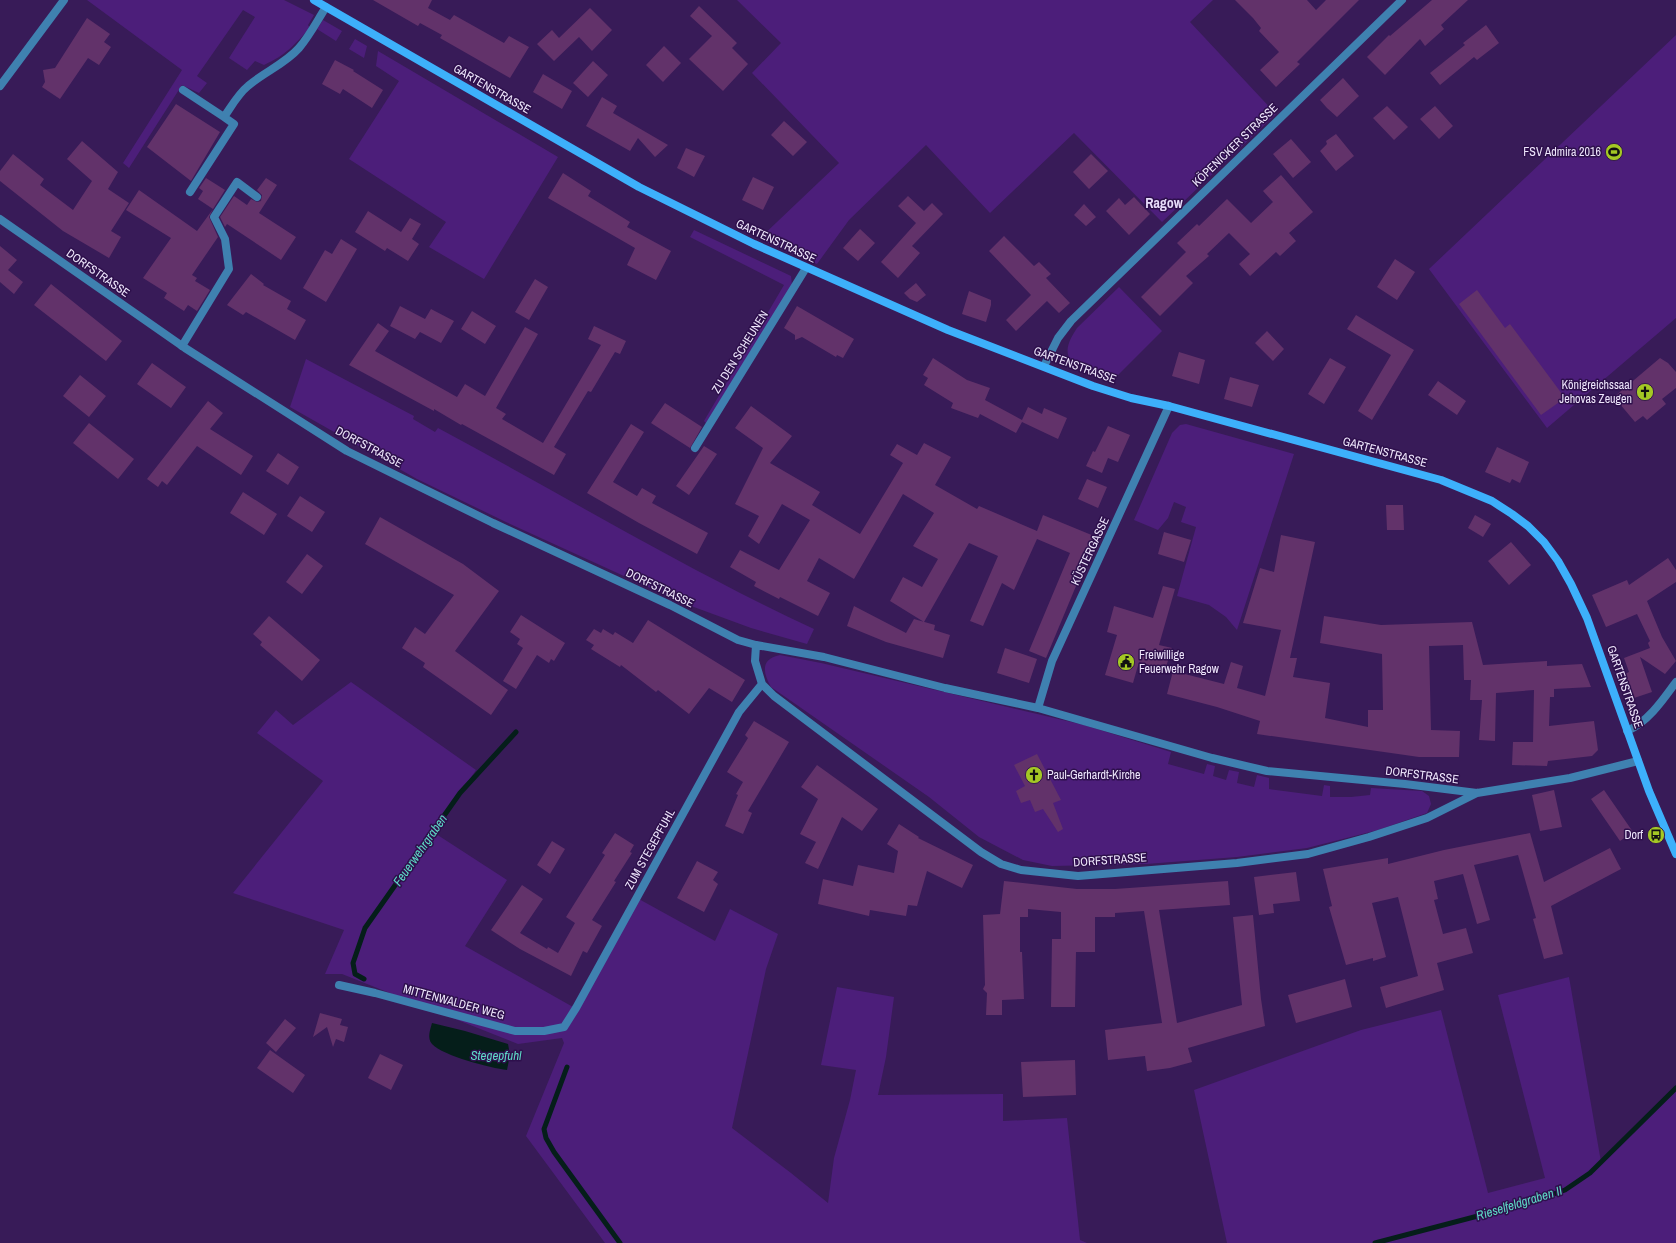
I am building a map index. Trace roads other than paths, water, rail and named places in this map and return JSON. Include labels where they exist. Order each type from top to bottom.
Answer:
[{"type":"street","points":[[0,86],[64,0]]},
{"type":"street","name":"GARTENSTRASSE","points":[[314,0],[639,187],[806,268],[948,330],[1130,398],[1170,406],[1441,480],[1486,498],[1512,514],[1544,542],[1558,561],[1571,584],[1598,646],[1649,791],[1676,854]]},
{"type":"street","name":"KÖPENICKER STRASSE","points":[[1044,366],[1058,338],[1071,321],[1402,0]]},
{"type":"street","points":[[224,117],[246,87],[264,73],[284,61],[298,48],[310,34],[326,7]]},
{"type":"street","points":[[183,90],[234,124],[190,192]]},
{"type":"street","points":[[182,346],[229,269],[225,239],[214,217],[237,182],[257,197]]},
{"type":"street","name":"DORFSTRASSE","points":[[0,219],[182,346],[347,451],[493,523],[672,606],[738,640],[756,645],[824,657],[945,688],[1038,708],[1212,758],[1267,771],[1422,786],[1477,794]]},
{"type":"street","name":"ZU DEN SCHEUNEN","points":[[695,448],[806,268]]},
{"type":"street","name":"KÜSTERGASSE","points":[[1038,708],[1052,661],[1170,406]]},
{"type":"street","name":"DORFSTRASSE","points":[[756,645],[755,661],[762,684],[774,696],[981,852],[1001,864],[1021,870],[1078,876],[1237,863],[1308,854],[1369,837],[1427,818],[1477,794],[1570,778],[1638,761]]},
{"type":"street","points":[[1627,731],[1639,724],[1663,699],[1676,682]]},
{"type":"street","name":"ZUM STEGEPFUHL","points":[[564,1027],[739,712],[762,684]]},
{"type":"street","name":"MITTENWALDER WEG","points":[[339,986],[375,993],[515,1031],[544,1031],[564,1027]]},
{"type":"water","name":"Stegepfuhl","points":[[432,1023],[508,1044],[510,1055],[507,1070],[468,1061],[446,1053],[438,1048],[430,1042],[429,1034]]},
{"type":"waterway","name":"Feuerwehrgraben","points":[[364,979],[355,974],[353,963],[365,928],[460,793],[516,732]]},
{"type":"waterway","points":[[567,1067],[544,1129],[546,1138],[554,1152],[620,1243]]},
{"type":"waterway","name":"Rieselfeldgraben II","points":[[1375,1243],[1531,1202],[1565,1190],[1590,1173],[1676,1088]]},
{"type":"place","name":"FSV Admira 2016","points":[[1614,152]]},
{"type":"place","name":"Königreichssaal Jehovas Zeugen","points":[[1645,392]]},
{"type":"place","name":"Freiwillige Feuerwehr Ragow","points":[[1126,662]]},
{"type":"place","name":"Paul-Gerhardt-Kirche","points":[[1034,775]]},
{"type":"place","name":"Dorf","points":[[1656,835]]},
{"type":"district","name":"Ragow","points":[[1164,203]]}]
